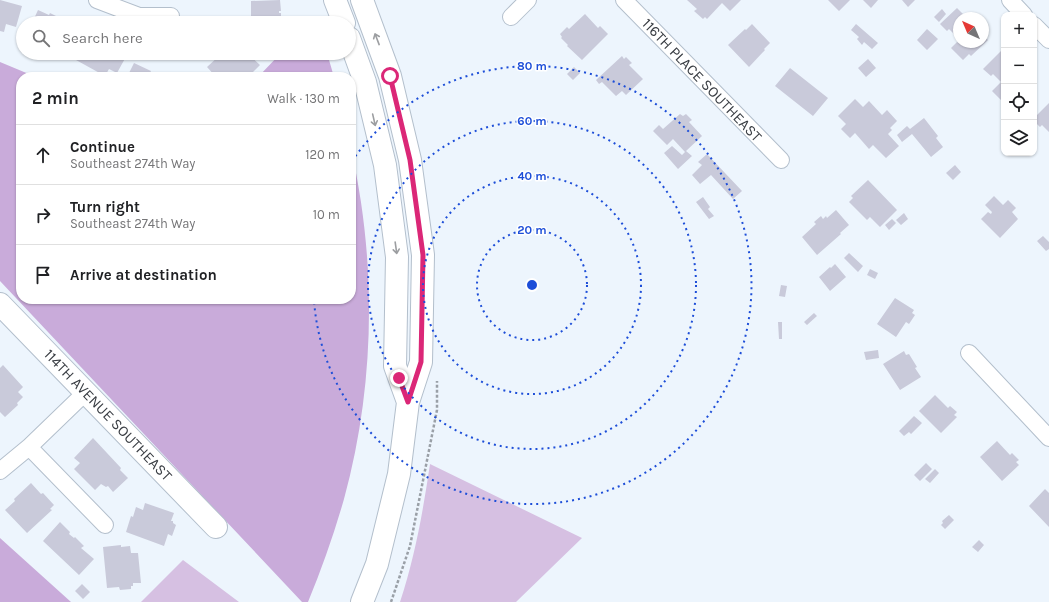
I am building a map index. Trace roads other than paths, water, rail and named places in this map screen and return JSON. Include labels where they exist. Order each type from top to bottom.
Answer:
[{"type":"main road","points":[[335,0],[341,16]]},
{"type":"main road","points":[[362,0],[390,76],[410,160],[423,255],[421,362],[408,402],[399,474],[377,564],[362,602]]},
{"type":"main road","points":[[356,57],[365,82],[385,165],[397,257],[395,366],[408,402]]},
{"type":"main road","name":"114TH AVENUE SOUTHEAST","points":[[0,304],[216,527]]},
{"type":"street","points":[[97,0],[139,16],[171,16]]},
{"type":"street","points":[[511,17],[528,0]]},
{"type":"street","name":"116TH PLACE SOUTHEAST","points":[[624,0],[781,160]]},
{"type":"street","points":[[1010,0],[1021,12]]},
{"type":"street","points":[[1037,28],[1049,40]]},
{"type":"street","points":[[970,353],[1049,438]]},
{"type":"street","points":[[0,471],[29,447],[86,392]]},
{"type":"street","points":[[29,447],[105,525]]}]
